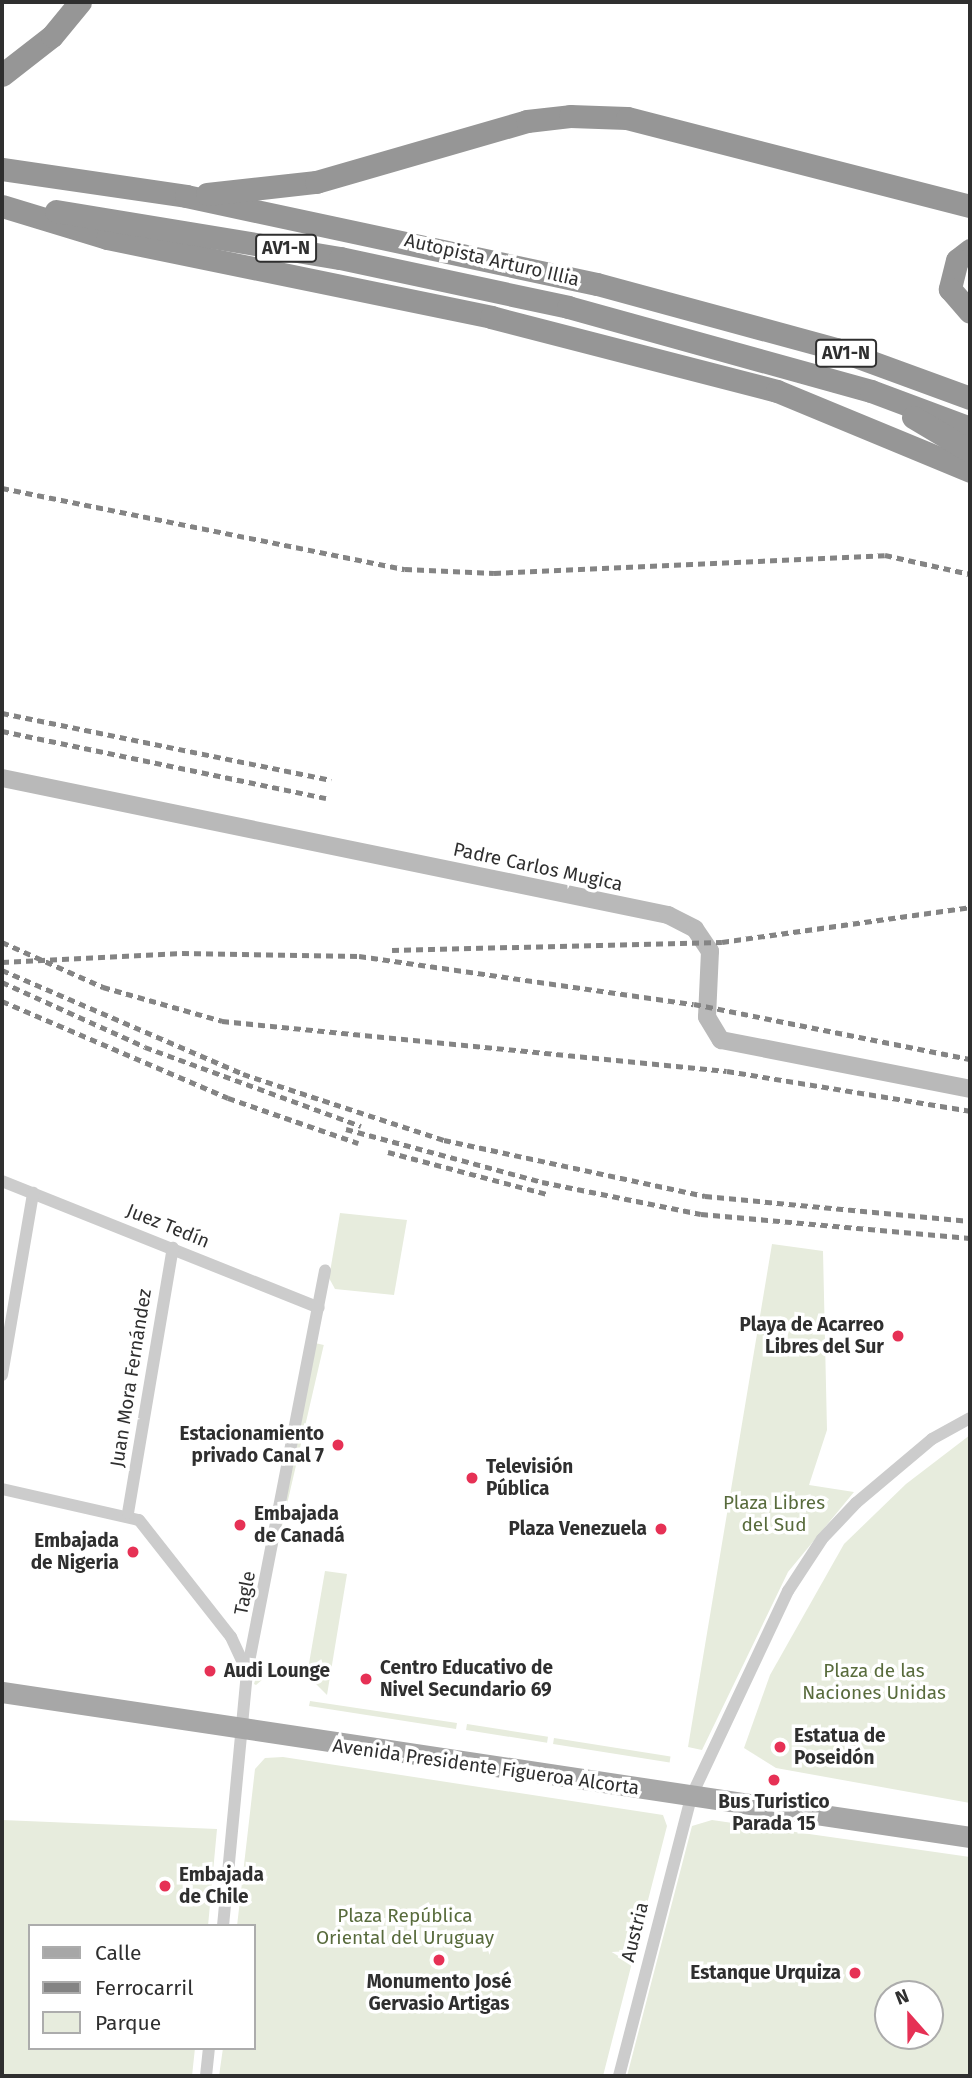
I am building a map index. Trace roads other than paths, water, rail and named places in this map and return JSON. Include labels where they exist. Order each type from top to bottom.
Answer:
[{"type":"highway","points":[[2,75],[46,41],[80,2]]},
{"type":"highway","points":[[186,196],[316,182],[527,121],[570,116],[627,118],[970,206]]},
{"type":"highway","name":"Autopista Arturo Illia","points":[[2,169],[186,196],[597,284],[836,349],[970,398]]},
{"type":"highway","points":[[2,205],[107,237],[491,317],[719,375],[844,414],[970,471]]},
{"type":"highway","name":"Autopista Arturo Illia","points":[[2,205],[313,253],[491,289],[883,395],[970,428]]},
{"type":"highway","points":[[970,250],[957,260],[950,289],[970,312]]},
{"type":"highway","points":[[940,387],[970,388]]},
{"type":"highway","points":[[883,395],[970,451]]},
{"type":"main road","name":"Avenida Presidente Figueroa Alcorta","points":[[2,1692],[246,1732],[970,1837]]},
{"type":"street","name":"Padre Carlos Mugica","points":[[2,778],[668,915],[695,929],[710,951],[707,1017],[721,1040],[970,1088]]},
{"type":"street","name":"Juez Tedín","points":[[2,1181],[319,1308]]},
{"type":"street","points":[[2,1375],[33,1193]]},
{"type":"street","name":"Juan Mora Fernández","points":[[128,1513],[173,1248]]},
{"type":"street","name":"Tagle","points":[[223,1924],[246,1732],[247,1672],[325,1270]]},
{"type":"street","name":"Austria","points":[[619,2076],[691,1797],[811,1553],[899,1464],[970,1418]]},
{"type":"street","points":[[2,1489],[128,1513],[144,1524],[231,1637],[247,1672]]},
{"type":"street","points":[[206,2076],[209,2050]]},
{"type":"railway","points":[[2,488],[405,569],[494,573],[885,555],[970,574]]},
{"type":"railway","points":[[2,713],[331,780]]},
{"type":"railway","points":[[2,731],[326,798]]},
{"type":"railway","points":[[392,950],[722,942],[970,907]]},
{"type":"railway","points":[[2,942],[103,987],[222,1021],[727,1071],[970,1111]]},
{"type":"railway","points":[[2,962],[182,953],[359,956],[694,1004],[970,1059]]},
{"type":"railway","points":[[2,970],[243,1074],[444,1140],[705,1196],[970,1221]]},
{"type":"railway","points":[[2,982],[145,1047],[361,1126]]},
{"type":"railway","points":[[2,1001],[228,1098],[358,1143]]},
{"type":"railway","points":[[346,1129],[542,1182],[701,1214],[970,1238]]},
{"type":"railway","points":[[388,1152],[547,1194]]},
{"type":"place","name":"Playa de Acarreo Libres del Sur","points":[[898,1336]]},
{"type":"place","name":"Estacionamiento privado Canal 7","points":[[338,1445]]},
{"type":"place","name":"Televisión Pública","points":[[472,1478]]},
{"type":"place","name":"Embajada de Canadá","points":[[240,1525]]},
{"type":"place","name":"Plaza Venezuela","points":[[661,1529]]},
{"type":"place","name":"Embajada de Nigeria","points":[[133,1552]]},
{"type":"place","name":"Audi Lounge","points":[[210,1671]]},
{"type":"place","name":"Centro Educativo de Nivel Secundario 69","points":[[366,1679]]},
{"type":"place","name":"Estatua de Poseidón","points":[[780,1747]]},
{"type":"place","name":"Bus Turistico Parada 15","points":[[774,1780]]},
{"type":"place","name":"Embajada de Chile","points":[[165,1886]]},
{"type":"place","name":"Monumento José Gervasio Artigas","points":[[439,1960]]},
{"type":"place","name":"Estanque Urquiza","points":[[855,1973]]},
{"type":"park label","name":"Plaza Libres del Sud","points":[[774,1514]]},
{"type":"park label","name":"Plaza de las Naciones Unidas","points":[[874,1682]]},
{"type":"park label","name":"Plaza República Oriental del Uruguay","points":[[405,1927]]}]
